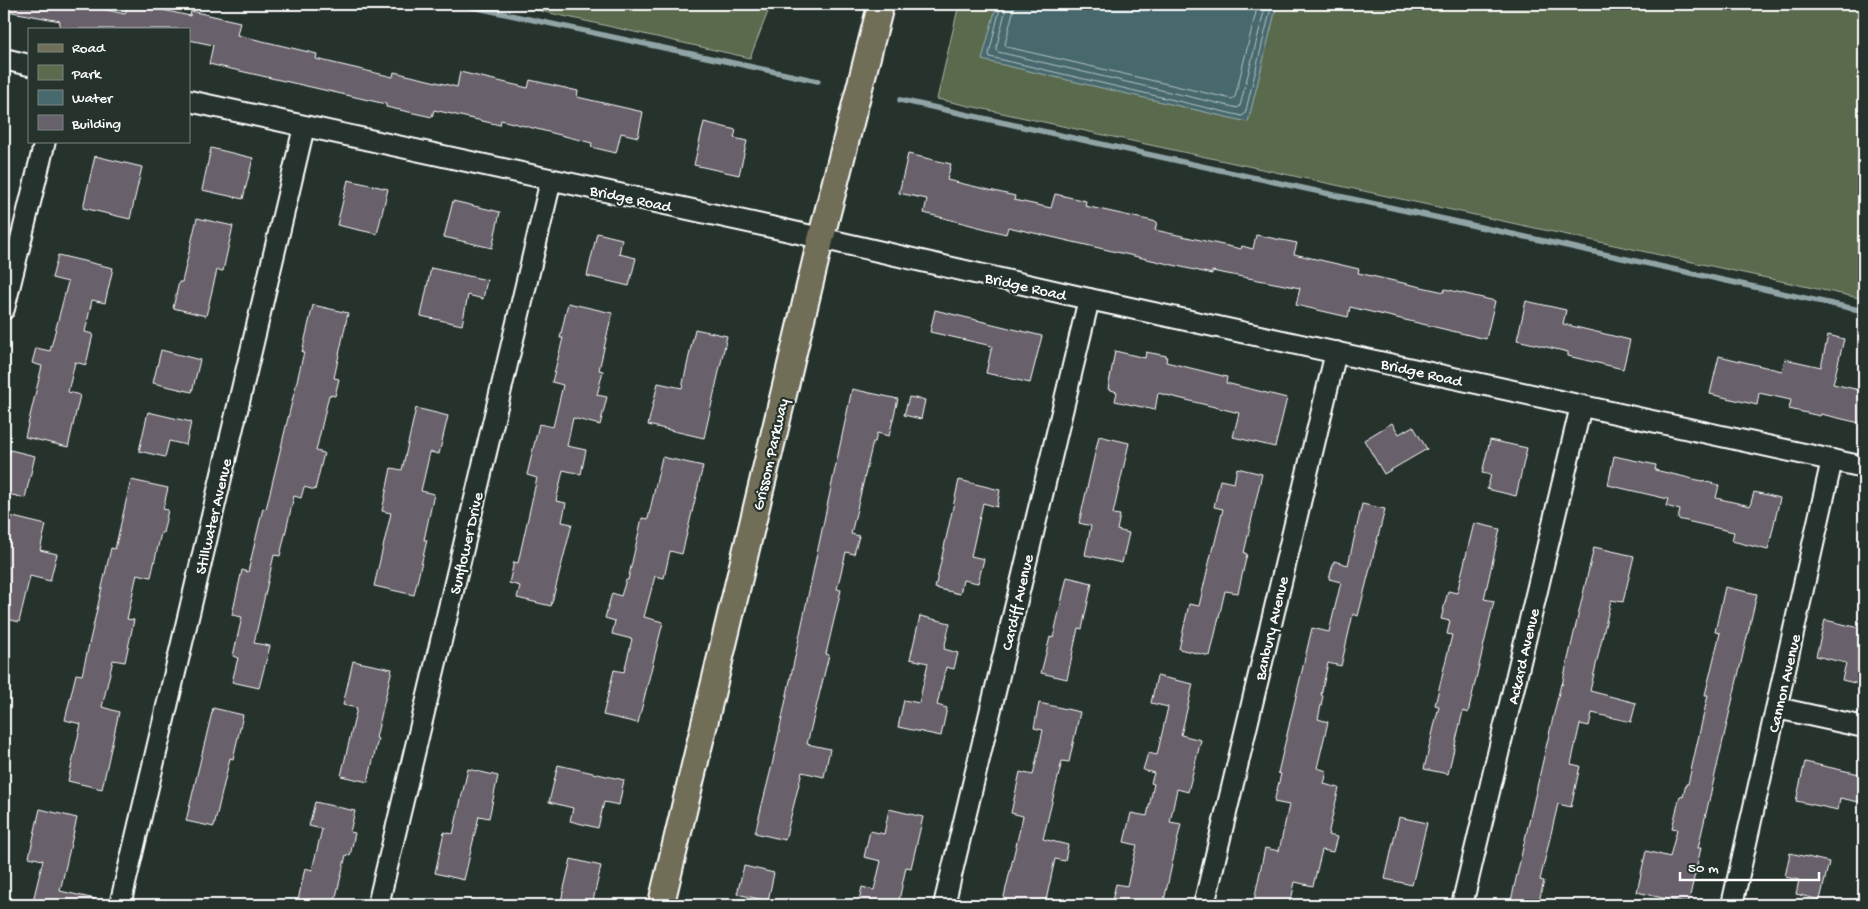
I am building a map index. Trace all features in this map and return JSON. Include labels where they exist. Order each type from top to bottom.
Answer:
[{"type":"main road","name":"Grissom Parkway","points":[[661,905],[821,238],[881,4]]},
{"type":"street","points":[[4,59],[28,65]]},
{"type":"street","name":"Bridge Road","points":[[190,101],[1864,467]]},
{"type":"street","name":"Stillwater Avenue","points":[[120,905],[304,127]]},
{"type":"street","points":[[4,309],[45,142]]},
{"type":"street","name":"Sunflower Drive","points":[[378,905],[552,180]]},
{"type":"street","name":"Cardiff Avenue","points":[[944,905],[1089,299]]},
{"type":"street","name":"Banbury Avenue","points":[[1204,905],[1336,352]]},
{"type":"street","name":"Ackard Avenue","points":[[1462,905],[1581,406]]},
{"type":"street","name":"Cannon Avenue","points":[[1732,905],[1832,460]]},
{"type":"street","points":[[1777,708],[1864,727]]},
{"type":"green space","points":[[510,4],[771,4],[750,58]]},
{"type":"green space","points":[[959,4],[997,4],[982,60],[1248,122],[1277,4],[1864,4],[1864,299],[937,99]]},
{"type":"water","points":[[997,4],[1277,4],[1248,122],[982,60]]},
{"type":"building","points":[[8,4],[89,4],[89,6],[125,14],[128,4],[135,4],[190,16],[191,11],[240,22],[237,35],[317,54],[316,59],[393,77],[394,72],[457,87],[460,72],[528,88],[530,80],[578,91],[577,97],[643,112],[638,137],[621,133],[616,153],[591,147],[592,143],[501,120],[500,125],[434,110],[432,117],[386,107],[386,104],[209,64],[213,45],[190,40],[190,28],[63,28],[59,27],[60,21],[7,11]]},
{"type":"building","points":[[704,122],[736,130],[734,138],[747,141],[739,175],[694,165]]},
{"type":"building","points":[[211,148],[253,158],[243,199],[202,190]]},
{"type":"building","points":[[908,154],[951,164],[947,180],[1015,196],[1014,200],[1051,208],[1055,194],[1086,201],[1085,206],[1157,222],[1155,230],[1241,249],[1242,246],[1253,249],[1256,235],[1297,243],[1294,254],[1359,269],[1358,273],[1444,292],[1445,289],[1495,301],[1486,339],[1350,307],[1348,317],[1296,305],[1300,288],[1212,271],[1212,274],[1008,227],[1006,234],[924,213],[927,199],[899,193]]},
{"type":"building","points":[[95,156],[142,167],[130,219],[83,208]]},
{"type":"building","points":[[348,180],[388,189],[377,234],[337,225]]},
{"type":"building","points":[[453,201],[500,212],[492,248],[444,237]]},
{"type":"building","points":[[197,218],[233,226],[223,271],[217,270],[206,316],[173,308],[179,282],[182,282]]},
{"type":"building","points":[[597,233],[622,239],[619,254],[636,258],[629,286],[587,276]]},
{"type":"building","points":[[58,255],[113,268],[105,303],[92,300],[85,332],[93,334],[86,365],[75,362],[68,392],[80,395],[68,447],[25,437],[42,366],[32,363],[36,348],[50,351],[68,282],[52,278]]},
{"type":"building","points":[[431,268],[487,280],[483,299],[468,295],[462,325],[421,316]]},
{"type":"building","points":[[1526,301],[1566,310],[1563,324],[1630,340],[1623,369],[1568,356],[1568,352],[1517,340]]},
{"type":"building","points":[[568,303],[612,313],[599,370],[603,371],[597,395],[607,397],[600,425],[573,418],[567,446],[586,450],[581,474],[563,470],[556,501],[566,503],[562,522],[572,524],[551,606],[517,598],[520,586],[509,583],[514,562],[518,563],[537,478],[527,475],[539,424],[553,427],[563,385],[552,382],[563,338],[560,338]]},
{"type":"building","points":[[313,305],[348,313],[334,378],[339,379],[335,396],[329,395],[316,451],[324,453],[315,490],[304,487],[301,498],[294,496],[280,556],[274,555],[254,643],[270,646],[259,688],[232,682],[238,658],[233,656],[242,617],[232,615],[242,570],[248,572],[263,508],[266,509],[304,352],[302,352]]},
{"type":"building","points":[[935,310],[1042,336],[1030,383],[986,373],[992,346],[930,332]]},
{"type":"building","points":[[695,329],[727,336],[704,438],[648,425],[658,383],[682,388]]},
{"type":"building","points":[[1828,335],[1844,339],[1833,384],[1864,391],[1864,424],[1789,409],[1791,400],[1759,393],[1757,405],[1710,394],[1719,356],[1782,371],[1785,359],[1821,367]]},
{"type":"building","points":[[161,350],[200,360],[192,392],[153,383]]},
{"type":"building","points":[[1115,351],[1145,358],[1146,352],[1167,356],[1166,362],[1227,377],[1226,383],[1287,398],[1275,447],[1233,437],[1239,413],[1158,393],[1155,410],[1115,401],[1117,392],[1108,389]]},
{"type":"building","points":[[852,389],[898,399],[889,436],[877,433],[875,442],[873,442],[851,534],[859,536],[854,554],[846,552],[837,589],[841,590],[826,654],[829,655],[807,744],[830,749],[824,777],[802,772],[785,840],[755,833],[772,765]]},
{"type":"building","points":[[909,397],[925,400],[921,419],[904,415]]},
{"type":"building","points":[[416,408],[448,416],[439,454],[430,452],[421,491],[434,494],[424,540],[427,540],[414,595],[374,586],[391,513],[382,511],[391,468],[402,470]]},
{"type":"building","points":[[148,412],[191,422],[186,445],[169,441],[165,457],[139,451]]},
{"type":"building","points":[[1392,423],[1399,434],[1413,426],[1427,449],[1384,474],[1364,440]]},
{"type":"building","points":[[1099,436],[1129,443],[1113,514],[1120,515],[1117,530],[1129,533],[1122,563],[1085,555],[1091,526],[1079,523]]},
{"type":"building","points":[[1490,440],[1527,448],[1516,496],[1487,489],[1491,475],[1482,473]]},
{"type":"building","points":[[10,450],[35,456],[25,498],[4,493],[4,476]]},
{"type":"building","points":[[1614,456],[1656,465],[1655,470],[1719,485],[1716,498],[1750,506],[1754,492],[1780,498],[1768,550],[1732,541],[1734,532],[1678,519],[1680,510],[1666,506],[1668,499],[1608,485]]},
{"type":"building","points":[[662,457],[703,466],[682,554],[670,551],[664,578],[655,576],[644,617],[663,622],[638,723],[603,715],[614,670],[624,672],[632,639],[612,634],[615,621],[605,618],[612,593],[621,596],[626,580],[628,580],[642,518],[648,519]]},
{"type":"building","points":[[1237,468],[1262,474],[1244,553],[1247,554],[1238,593],[1225,591],[1210,656],[1179,649],[1189,604],[1199,606],[1223,509],[1214,507],[1220,480],[1234,483]]},
{"type":"building","points":[[131,480],[168,488],[163,509],[168,510],[151,577],[137,574],[127,619],[134,620],[125,662],[113,660],[102,707],[119,712],[102,789],[68,781],[81,724],[65,720],[76,674],[82,675],[111,548],[115,549]]},
{"type":"building","points":[[959,480],[1000,490],[997,507],[983,503],[971,556],[984,559],[978,583],[963,580],[960,594],[935,588]]},
{"type":"building","points":[[1362,504],[1385,509],[1358,616],[1353,614],[1341,666],[1328,663],[1318,719],[1328,722],[1317,768],[1327,771],[1324,784],[1339,788],[1328,835],[1337,837],[1333,852],[1322,850],[1313,886],[1295,882],[1290,905],[1253,905],[1265,848],[1279,851],[1289,805],[1274,802],[1281,774],[1278,773],[1312,628],[1329,632],[1341,582],[1329,579],[1334,561],[1348,565]]},
{"type":"building","points":[[9,516],[46,525],[40,550],[57,554],[50,581],[30,576],[19,622],[4,618],[4,537]]},
{"type":"building","points":[[1474,523],[1500,529],[1484,599],[1494,601],[1468,713],[1463,711],[1448,774],[1424,769],[1439,706],[1435,705],[1452,635],[1447,634],[1450,621],[1441,619],[1448,591],[1457,593]]},
{"type":"building","points":[[1594,547],[1634,556],[1623,602],[1611,600],[1590,691],[1636,703],[1631,722],[1592,713],[1589,726],[1580,724],[1571,764],[1580,766],[1571,807],[1558,804],[1540,880],[1544,881],[1538,905],[1510,905],[1547,743]]},
{"type":"building","points":[[1067,577],[1092,583],[1082,629],[1078,628],[1067,679],[1041,673],[1050,637],[1053,638]]},
{"type":"building","points":[[1725,587],[1757,594],[1698,848],[1701,848],[1688,904],[1637,892],[1646,851],[1670,857],[1677,829],[1672,828],[1680,796],[1683,797],[1686,784],[1688,784],[1708,695],[1705,695],[1720,633],[1715,632]]},
{"type":"building","points":[[920,616],[950,623],[944,649],[958,653],[954,669],[946,667],[937,705],[947,708],[941,736],[898,727],[904,700],[919,703],[928,663],[910,659]]},
{"type":"building","points":[[1825,620],[1864,629],[1864,662],[1859,684],[1842,680],[1846,663],[1816,656]]},
{"type":"building","points":[[353,661],[392,669],[368,782],[341,776],[357,708],[343,705]]},
{"type":"building","points":[[1157,676],[1193,684],[1181,735],[1201,740],[1188,792],[1177,789],[1170,822],[1181,824],[1163,905],[1111,905],[1116,884],[1127,886],[1137,845],[1124,842],[1131,813],[1147,816],[1154,784],[1151,783],[1154,773],[1143,770],[1148,753],[1157,755],[1168,707],[1151,703]]},
{"type":"building","points":[[1039,703],[1080,712],[1069,762],[1062,761],[1043,839],[1068,845],[1065,861],[1055,859],[1045,905],[1002,905],[1023,816],[1011,813],[1020,772],[1033,775],[1043,730],[1034,728]]},
{"type":"building","points":[[213,708],[243,715],[233,759],[230,758],[214,827],[186,821]]},
{"type":"building","points":[[1805,762],[1864,775],[1864,803],[1840,798],[1838,810],[1796,801]]},
{"type":"building","points":[[558,765],[624,780],[619,805],[604,802],[598,828],[570,821],[573,808],[549,802]]},
{"type":"building","points":[[468,769],[498,776],[489,818],[479,816],[464,880],[435,873],[444,832],[453,834]]},
{"type":"building","points":[[315,802],[355,811],[350,832],[355,833],[350,856],[346,855],[334,905],[297,905],[305,868],[312,870],[322,829],[309,826]]},
{"type":"building","points":[[40,809],[77,818],[60,891],[95,899],[95,905],[32,905],[43,860],[29,857]]},
{"type":"building","points":[[889,809],[923,817],[911,868],[906,867],[898,905],[858,905],[862,887],[874,890],[881,861],[864,857],[870,831],[884,834]]},
{"type":"building","points":[[1399,817],[1427,823],[1412,885],[1385,879]]},
{"type":"building","points":[[1790,853],[1829,862],[1820,900],[1796,894],[1799,880],[1785,877]]},
{"type":"building","points":[[571,859],[601,866],[592,905],[560,905]]},
{"type":"building","points":[[744,866],[774,873],[768,901],[737,894]]},
{"type":"waterway","points":[[459,4],[818,81]]},
{"type":"waterway","points":[[900,100],[1864,311]]}]
